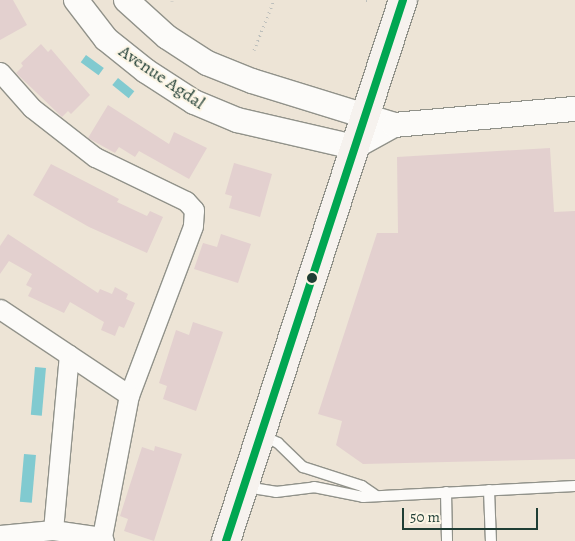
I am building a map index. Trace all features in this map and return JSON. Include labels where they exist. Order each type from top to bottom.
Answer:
[{"type":"main road","points":[[226,541],[403,0]]},
{"type":"street","name":"Avenue Agdal","points":[[76,0],[106,39],[146,70],[194,102],[237,120],[354,147]]},
{"type":"street","name":"Avenue Agdal","points":[[126,0],[167,37],[207,63],[252,81],[366,114],[394,125]]},
{"type":"street","points":[[0,72],[32,108],[95,157],[186,201],[194,210],[193,226],[128,395],[103,539],[53,530],[0,535]]},
{"type":"street","points":[[354,147],[394,125],[575,109]]},
{"type":"street","points":[[0,309],[128,395]]},
{"type":"street","points":[[53,530],[69,355]]},
{"type":"lane","points":[[260,435],[278,443],[300,464],[318,472],[368,488],[375,495]]},
{"type":"lane","points":[[314,487],[318,472]]},
{"type":"lane","points":[[346,494],[349,481]]},
{"type":"lane","points":[[245,486],[276,492],[314,487],[346,494],[375,495],[575,486]]},
{"type":"lane","points":[[489,490],[491,541]]},
{"type":"lane","points":[[446,492],[447,541]]},
{"type":"path","points":[[254,50],[274,0]]},
{"type":"water","points":[[86,55],[104,68],[99,75],[81,62]]},
{"type":"water","points":[[118,78],[134,91],[129,98],[112,85]]},
{"type":"water","points":[[35,367],[46,368],[42,416],[31,415]]},
{"type":"water","points":[[24,454],[36,455],[32,503],[20,502]]},
{"type":"building","points":[[0,0],[13,0],[27,25],[0,40]]},
{"type":"building","points":[[41,44],[48,52],[51,49],[90,95],[71,114],[68,111],[62,117],[16,73],[23,66],[21,63]]},
{"type":"building","points":[[108,105],[169,144],[174,132],[207,148],[189,179],[139,151],[135,157],[119,147],[115,153],[88,138]]},
{"type":"building","points":[[550,148],[554,212],[575,211],[575,459],[363,464],[336,445],[342,421],[318,414],[377,233],[398,233],[397,157]]},
{"type":"building","points":[[234,163],[272,174],[260,217],[229,208],[232,196],[225,194]]},
{"type":"building","points":[[51,164],[119,199],[117,202],[147,216],[150,211],[163,217],[147,253],[89,227],[33,195]]},
{"type":"building","points":[[8,234],[98,293],[100,289],[112,294],[115,287],[128,294],[126,299],[135,303],[124,328],[119,326],[115,336],[101,330],[104,322],[70,302],[64,313],[28,296],[32,288],[26,285],[32,274],[9,261],[0,274],[0,246]]},
{"type":"building","points":[[221,234],[251,244],[238,283],[194,269],[203,243],[217,247]]},
{"type":"building","points":[[193,322],[223,332],[196,411],[163,399],[167,386],[159,383],[176,330],[189,335]]},
{"type":"building","points":[[155,446],[182,454],[154,541],[124,531],[128,519],[120,516],[142,447],[154,451]]},
{"type":"transit line","points":[[226,541],[403,0]]}]
